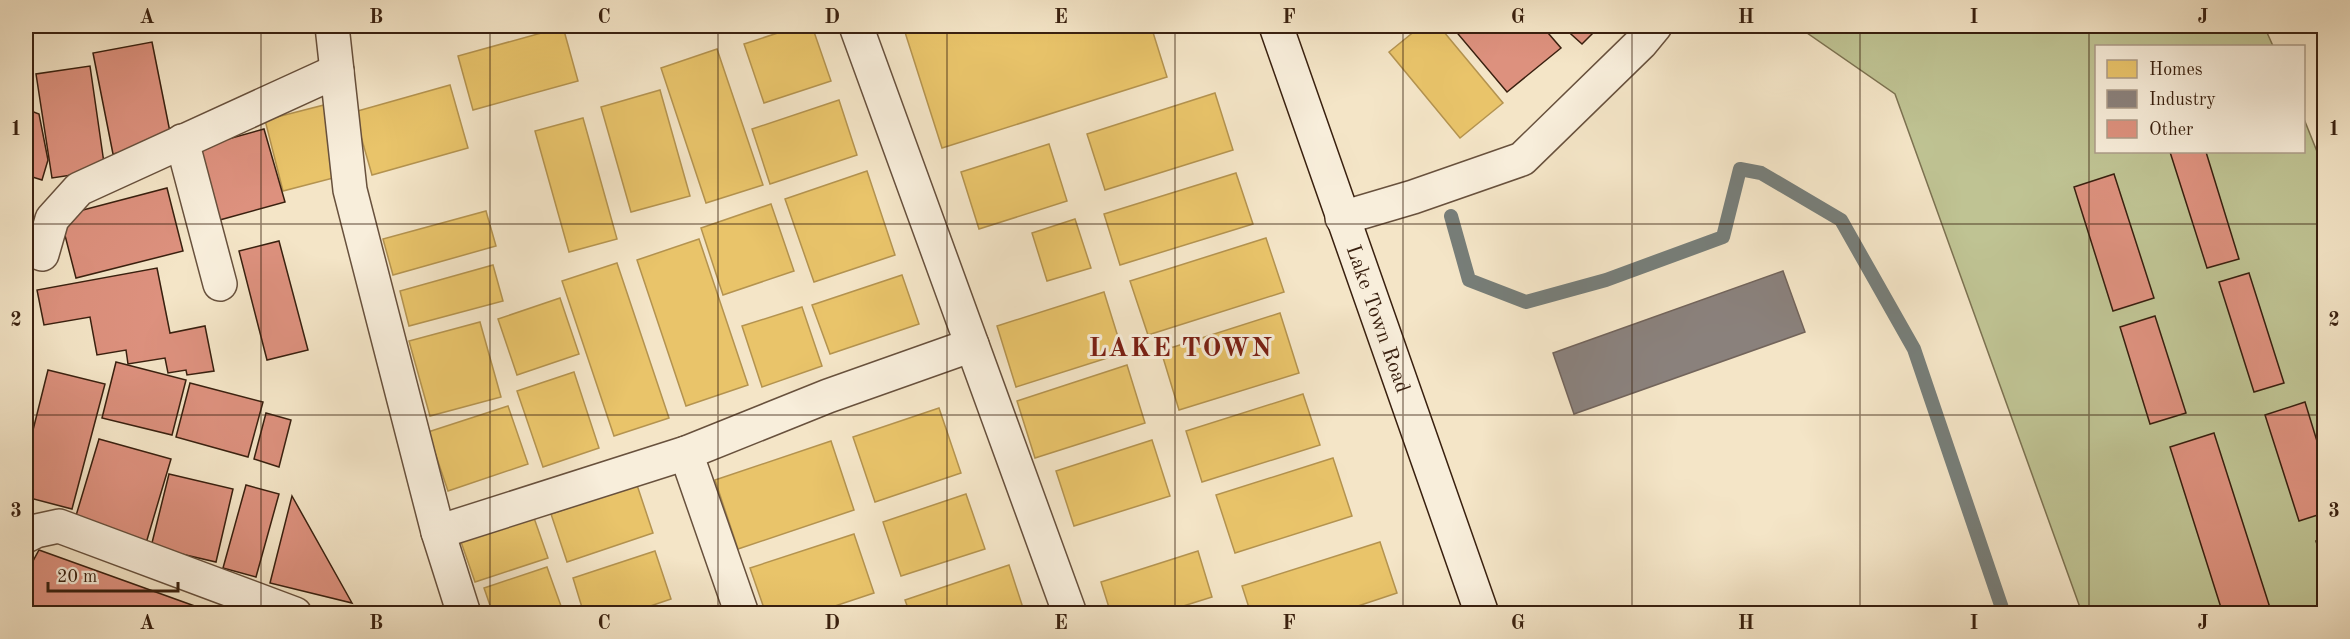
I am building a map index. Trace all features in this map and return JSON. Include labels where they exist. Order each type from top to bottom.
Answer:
[{"type":"street","points":[[332,26],[350,190],[438,532],[464,614]]},
{"type":"street","points":[[856,26],[1070,614]]},
{"type":"street","name":"Lake Town Road","points":[[1276,26],[1482,614]]},
{"type":"street","points":[[1342,218],[1413,197],[1522,159],[1641,43],[1655,26]]},
{"type":"street","points":[[42,254],[52,219],[79,189],[337,71]]},
{"type":"street","points":[[182,141],[220,284]]},
{"type":"street","points":[[438,532],[686,453],[828,396],[972,345]]},
{"type":"street","points":[[686,453],[742,614]]},
{"type":"street","points":[[26,536],[36,531],[59,526],[295,614]]},
{"type":"green space","points":[[1797,26],[2264,26],[2273,45],[2095,45],[2095,153],[2305,153],[2305,122],[2324,169],[2324,613],[2082,613],[1895,94]]},
{"type":"building: Homes","points":[[799,26],[812,26],[831,81],[764,103],[744,44]]},
{"type":"building: Homes","points":[[903,26],[1151,26],[1167,77],[942,148]]},
{"type":"building: Homes","points":[[1421,26],[1439,26],[1503,103],[1460,138],[1389,52]]},
{"type":"building: Homes","points":[[563,27],[578,81],[473,110],[458,56]]},
{"type":"building: Homes","points":[[717,49],[763,185],[706,203],[661,68]]},
{"type":"building: Homes","points":[[450,85],[468,148],[372,175],[354,112]]},
{"type":"building: Homes","points":[[660,90],[690,196],[631,212],[601,107]]},
{"type":"building: Homes","points":[[1215,93],[1233,150],[1105,190],[1087,134]]},
{"type":"building: Homes","points":[[839,100],[857,155],[770,184],[752,129]]},
{"type":"building: Homes","points":[[324,105],[341,176],[283,191],[265,120]]},
{"type":"building: Homes","points":[[583,118],[617,239],[569,252],[535,131]]},
{"type":"building: Homes","points":[[1049,144],[1067,201],[979,229],[961,172]]},
{"type":"building: Homes","points":[[867,171],[895,255],[814,282],[785,199]]},
{"type":"building: Homes","points":[[1236,173],[1253,224],[1120,265],[1104,214]]},
{"type":"building: Homes","points":[[771,204],[794,271],[723,295],[701,228]]},
{"type":"building: Homes","points":[[486,211],[496,246],[393,275],[383,239]]},
{"type":"building: Homes","points":[[1075,219],[1091,268],[1047,281],[1032,233]]},
{"type":"building: Homes","points":[[1266,238],[1284,292],[1148,335],[1130,281]]},
{"type":"building: Homes","points":[[699,239],[748,385],[686,406],[637,260]]},
{"type":"building: Homes","points":[[617,263],[669,418],[614,436],[562,281]]},
{"type":"building: Homes","points":[[493,265],[503,301],[409,326],[400,291]]},
{"type":"building: Homes","points":[[902,275],[919,324],[830,354],[812,305]]},
{"type":"building: Homes","points":[[1104,292],[1123,353],[1016,387],[997,326]]},
{"type":"building: Homes","points":[[560,298],[579,354],[517,375],[498,319]]},
{"type":"building: Homes","points":[[802,307],[822,366],[762,387],[742,326]]},
{"type":"building: Homes","points":[[1280,313],[1299,373],[1179,410],[1161,351]]},
{"type":"building: Homes","points":[[480,322],[501,397],[430,416],[409,341]]},
{"type":"building: Homes","points":[[1127,365],[1145,423],[1035,458],[1017,401]]},
{"type":"building: Homes","points":[[574,372],[599,448],[543,467],[517,391]]},
{"type":"building: Homes","points":[[1303,394],[1320,445],[1202,482],[1186,431]]},
{"type":"building: Homes","points":[[508,406],[528,464],[448,491],[428,432]]},
{"type":"building: Homes","points":[[939,408],[961,473],[875,502],[853,437]]},
{"type":"building: Homes","points":[[1152,440],[1170,496],[1074,526],[1056,471]]},
{"type":"building: Homes","points":[[831,441],[854,510],[738,549],[715,480]]},
{"type":"building: Homes","points":[[1333,458],[1352,516],[1235,553],[1216,495]]},
{"type":"building: Homes","points":[[637,485],[653,533],[567,562],[551,514]]},
{"type":"building: Homes","points":[[966,494],[985,549],[901,576],[883,522]]},
{"type":"building: Homes","points":[[533,515],[548,558],[475,582],[460,539]]},
{"type":"building: Homes","points":[[854,534],[874,593],[811,614],[766,614],[750,568]]},
{"type":"building: Homes","points":[[1380,542],[1397,593],[1334,614],[1251,614],[1242,586]]},
{"type":"building: Homes","points":[[655,551],[671,599],[627,614],[584,614],[573,578]]},
{"type":"building: Homes","points":[[1198,551],[1212,597],[1158,614],[1111,614],[1101,582]]},
{"type":"building: Homes","points":[[1009,565],[1025,614],[910,614],[905,600]]},
{"type":"building: Homes","points":[[547,567],[561,606],[537,614],[493,614],[484,588]]},
{"type":"building: Homes","points":[[1218,607],[1220,614],[1198,614]]},
{"type":"building: Industry","points":[[1783,271],[1805,332],[1574,414],[1553,353]]},
{"type":"building: Other","points":[[115,26],[146,26],[144,32]]},
{"type":"building: Other","points":[[1456,26],[1542,26],[1561,48],[1507,92],[1453,28]]},
{"type":"building: Other","points":[[1562,26],[1600,26],[1582,44]]},
{"type":"building: Other","points":[[152,42],[172,142],[113,154],[93,53]]},
{"type":"building: Other","points":[[90,66],[105,170],[52,178],[36,74]]},
{"type":"building: Other","points":[[26,109],[39,114],[48,160],[42,180],[26,175]]},
{"type":"building: Other","points":[[264,129],[285,202],[216,221],[196,148]]},
{"type":"building: Other","points":[[2170,153],[2206,153],[2239,259],[2207,268]]},
{"type":"building: Other","points":[[2114,174],[2154,298],[2113,311],[2074,187]]},
{"type":"building: Other","points":[[167,188],[183,251],[76,278],[60,216]]},
{"type":"building: Other","points":[[279,241],[308,350],[267,360],[239,251]]},
{"type":"building: Other","points":[[157,268],[170,333],[205,326],[214,371],[187,375],[186,370],[168,373],[165,358],[128,364],[126,350],[97,355],[90,317],[44,325],[37,290]]},
{"type":"building: Other","points":[[2249,273],[2284,383],[2254,392],[2219,282]]},
{"type":"building: Other","points":[[2155,316],[2186,413],[2150,424],[2120,327]]},
{"type":"building: Other","points":[[116,362],[186,380],[172,435],[102,418]]},
{"type":"building: Other","points":[[48,370],[105,384],[72,509],[26,497],[26,458]]},
{"type":"building: Other","points":[[190,383],[263,402],[248,457],[176,437]]},
{"type":"building: Other","points":[[2305,402],[2324,464],[2324,513],[2299,521],[2265,415]]},
{"type":"building: Other","points":[[266,413],[291,420],[279,467],[254,459]]},
{"type":"building: Other","points":[[2214,433],[2272,614],[2223,614],[2170,447]]},
{"type":"building: Other","points":[[99,439],[171,459],[144,550],[72,529]]},
{"type":"building: Other","points":[[169,474],[233,489],[216,562],[151,547]]},
{"type":"building: Other","points":[[246,485],[279,494],[256,577],[223,568]]},
{"type":"building: Other","points":[[292,496],[352,603],[270,583]]},
{"type":"building: Other","points":[[2324,538],[2324,569],[2316,541]]},
{"type":"building: Other","points":[[39,550],[203,609],[201,614],[26,614],[26,574]]},
{"type":"waterway","points":[[1451,216],[1469,280],[1526,302],[1606,280],[1723,237],[1740,169],[1761,173],[1841,220],[1914,349],[2004,614]]},
{"type":"district","name":"LAKE TOWN","points":[[1181,347]]}]
